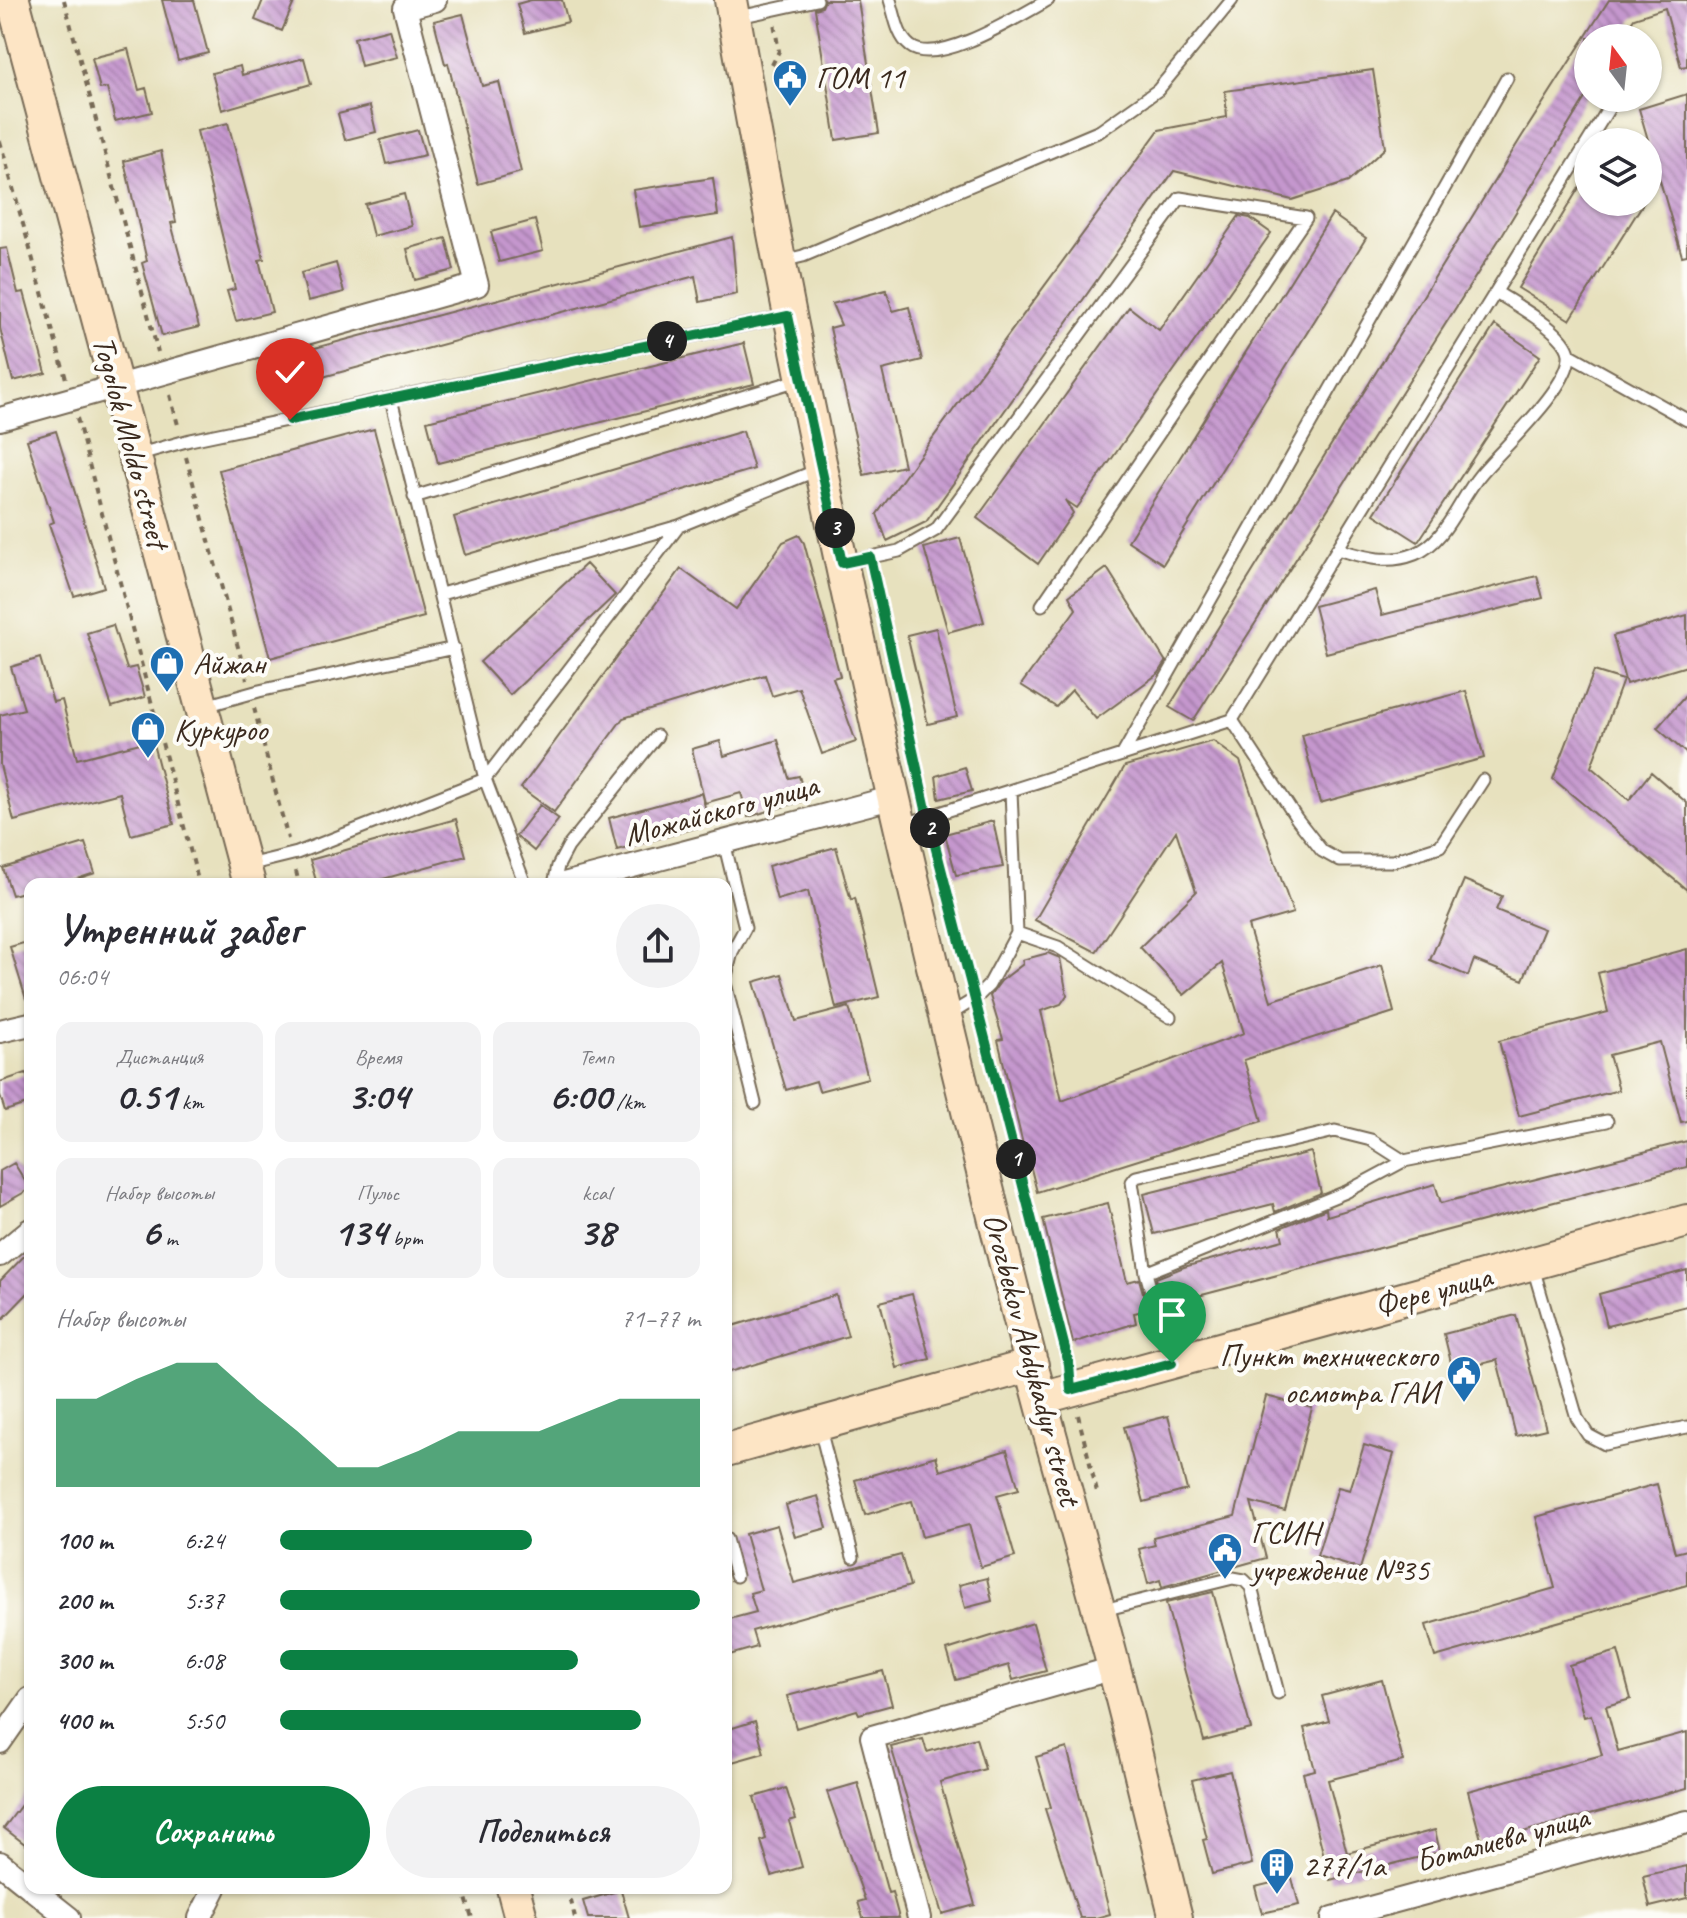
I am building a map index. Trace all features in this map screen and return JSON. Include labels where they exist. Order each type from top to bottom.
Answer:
[{"type":"street","name":"Togolok Moldo street","points":[[13,0],[246,875]]},
{"type":"street","points":[[0,419],[477,285],[405,8],[435,0]]},
{"type":"street","name":"Orozbekov Abdykadyr street","points":[[732,9],[801,379],[842,563],[908,814],[945,1017],[1176,1918]]},
{"type":"street","name":"Можайского улица","points":[[587,878],[724,842],[908,814]]},
{"type":"street","points":[[0,1031],[24,1025]]},
{"type":"street","name":"Фере улица","points":[[1041,1398],[1687,1221]]},
{"type":"street","points":[[0,1255],[24,1235]]},
{"type":"street","points":[[732,1448],[1032,1365]]},
{"type":"street","points":[[919,1918],[872,1737],[1114,1668]]},
{"type":"street","points":[[0,1742],[24,1708]]},
{"type":"street","name":"Боталиева улица","points":[[1333,1918],[1687,1822]]},
{"type":"street","points":[[0,1863],[24,1882]]},
{"type":"street","points":[[39,1894],[69,1918]]},
{"type":"street","points":[[200,1918],[212,1894]]},
{"type":"street","points":[[515,1894],[521,1918]]},
{"type":"lane","points":[[732,9],[772,10],[817,0]]},
{"type":"lane","points":[[890,0],[901,35],[908,45],[916,50],[936,50],[972,41],[1048,0]]},
{"type":"lane","points":[[778,262],[803,256],[1100,131],[1158,90],[1232,0]]},
{"type":"lane","points":[[1123,754],[1507,78]]},
{"type":"lane","points":[[908,814],[1011,791],[1232,720],[1574,165]]},
{"type":"lane","points":[[842,563],[899,551],[936,530],[1180,198],[1306,218],[1042,605]]},
{"type":"lane","points":[[1337,549],[1374,560],[1395,559],[1417,554],[1435,541],[1479,476],[1526,425],[1565,373],[1569,354],[1563,339],[1496,292]]},
{"type":"lane","points":[[135,456],[190,440],[788,316]]},
{"type":"lane","points":[[1569,354],[1687,420]]},
{"type":"lane","points":[[414,497],[801,379]]},
{"type":"lane","points":[[391,399],[485,779],[523,878]]},
{"type":"lane","points":[[441,594],[679,526],[822,469]]},
{"type":"lane","points":[[246,875],[485,779],[679,526]]},
{"type":"lane","points":[[201,707],[259,691],[454,648]]},
{"type":"lane","points":[[1232,720],[1297,819],[1322,851],[1340,861],[1393,861],[1440,846],[1483,780]]},
{"type":"lane","points":[[555,878],[568,847],[657,736]]},
{"type":"lane","points":[[945,1017],[975,999],[989,985],[1017,933],[1011,791]]},
{"type":"lane","points":[[724,842],[745,928],[732,952]]},
{"type":"lane","points":[[1017,933],[1058,947],[1170,1017]]},
{"type":"lane","points":[[732,1011],[755,1103]]},
{"type":"lane","points":[[1146,1273],[1346,1192],[1404,1161],[1607,1121]]},
{"type":"lane","points":[[1172,1363],[1146,1273],[1132,1182],[1136,1177],[1335,1131],[1371,1140],[1404,1161]]},
{"type":"lane","points":[[1532,1263],[1577,1418],[1588,1435],[1605,1444],[1687,1427]]},
{"type":"lane","points":[[819,1424],[853,1557]]},
{"type":"lane","points":[[732,1561],[736,1576]]},
{"type":"lane","points":[[1099,1611],[1233,1578],[1244,1580],[1251,1587],[1278,1693]]},
{"type":"path","points":[[765,77],[779,51],[772,10]]},
{"type":"path","points":[[0,141],[72,399],[197,878]]},
{"type":"path","points":[[908,814],[975,999],[1069,1364],[1071,1390],[1098,1497]]},
{"type":"path","points":[[465,1894],[472,1918]]},
{"type":"path","points":[[569,1894],[575,1918]]},
{"type":"building","points":[[162,0],[194,0],[208,53],[178,61]]},
{"type":"building","points":[[263,0],[295,0],[282,31],[255,20]]},
{"type":"building","points":[[531,0],[562,0],[568,22],[525,33],[517,4]]},
{"type":"building","points":[[825,0],[858,0],[879,133],[836,140],[815,9],[822,7]]},
{"type":"building","points":[[1609,0],[1687,0],[1687,66],[1681,67],[1665,8],[1634,18],[1630,24],[1594,24]]},
{"type":"building","points":[[463,14],[482,86],[499,82],[521,172],[478,184],[448,63],[445,64],[434,21]]},
{"type":"building","points":[[389,29],[397,57],[361,66],[354,38]]},
{"type":"building","points":[[128,49],[139,90],[146,88],[152,112],[115,121],[107,88],[100,89],[92,58]]},
{"type":"building","points":[[1574,55],[1574,112],[1576,112],[1502,235],[1193,721],[1169,707]]},
{"type":"building","points":[[304,58],[311,84],[222,110],[212,73],[240,66],[242,75]]},
{"type":"building","points":[[1373,70],[1385,148],[1348,182],[1292,200],[1174,171],[926,522],[887,541],[877,514],[1159,130],[1227,117],[1225,91]]},
{"type":"building","points":[[1687,94],[1687,255],[1682,256],[1662,188],[1662,128],[1645,128],[1640,112],[1662,112],[1662,102]]},
{"type":"building","points":[[370,106],[376,132],[345,140],[338,114]]},
{"type":"building","points":[[228,123],[264,259],[259,260],[272,312],[236,321],[227,291],[235,289],[197,131]]},
{"type":"building","points":[[418,130],[425,155],[386,164],[380,140]]},
{"type":"building","points":[[161,151],[176,222],[171,223],[199,327],[162,336],[142,263],[147,261],[124,161]]},
{"type":"building","points":[[713,178],[718,215],[639,227],[633,190]]},
{"type":"building","points":[[404,194],[412,226],[373,236],[365,204]]},
{"type":"building","points":[[1574,196],[1574,216],[1635,216],[1570,320],[1518,288]]},
{"type":"building","points":[[1332,214],[1366,238],[1163,564],[1128,541]]},
{"type":"building","points":[[1239,216],[1250,218],[1271,233],[1077,508],[1065,500],[1073,513],[1038,564],[977,518],[1129,307],[1159,330]]},
{"type":"building","points":[[535,220],[543,251],[499,262],[491,232]]},
{"type":"building","points":[[732,237],[737,294],[700,302],[695,276],[319,378],[311,349]]},
{"type":"building","points":[[446,238],[454,270],[415,280],[407,249]]},
{"type":"building","points":[[7,248],[18,293],[24,292],[46,373],[13,381],[0,328],[0,249]]},
{"type":"building","points":[[336,263],[344,292],[308,301],[301,273]]},
{"type":"building","points":[[886,290],[893,311],[909,307],[922,360],[882,370],[904,466],[864,475],[830,328],[841,325],[832,304]]},
{"type":"building","points":[[1495,325],[1540,356],[1418,542],[1374,514]]},
{"type":"building","points":[[744,343],[754,384],[438,463],[427,421]]},
{"type":"building","points":[[374,429],[424,617],[270,658],[219,470]]},
{"type":"building","points":[[56,431],[104,587],[74,596],[49,524],[54,522],[27,440]]},
{"type":"building","points":[[743,431],[754,469],[465,555],[454,517]]},
{"type":"building","points":[[799,535],[804,543],[840,676],[833,678],[856,742],[822,754],[799,688],[772,696],[765,675],[623,718],[554,812],[521,788],[681,569],[736,609],[783,542]]},
{"type":"building","points":[[960,538],[984,622],[948,632],[924,548]]},
{"type":"building","points":[[586,564],[615,595],[510,695],[480,662]]},
{"type":"building","points":[[1107,568],[1166,662],[1159,673],[1096,719],[1072,690],[1056,707],[1021,685],[1076,609],[1069,596]]},
{"type":"building","points":[[1537,576],[1543,598],[1326,653],[1314,606],[1375,590],[1382,615]]},
{"type":"building","points":[[1687,615],[1687,666],[1626,684],[1613,636]]},
{"type":"building","points":[[113,625],[127,669],[136,667],[145,697],[112,707],[87,633]]},
{"type":"building","points":[[936,628],[957,717],[928,724],[907,635]]},
{"type":"building","points":[[40,658],[53,702],[62,700],[77,759],[152,740],[174,824],[131,835],[120,793],[14,821],[0,765],[0,715],[24,709],[11,667]]},
{"type":"building","points":[[1594,671],[1623,680],[1591,767],[1629,800],[1651,772],[1687,803],[1687,890],[1553,779]]},
{"type":"building","points":[[1466,691],[1484,758],[1320,803],[1302,735]]},
{"type":"building","points":[[1687,694],[1687,754],[1657,728]]},
{"type":"building","points":[[778,740],[789,778],[799,776],[806,800],[748,817],[741,793],[705,803],[692,749],[720,741],[724,756]]},
{"type":"building","points":[[1213,741],[1240,761],[1293,913],[1248,926],[1271,1001],[1382,965],[1394,1012],[1244,1060],[1262,1121],[1037,1192],[998,1040],[1003,1039],[990,996],[1001,981],[1023,964],[1022,960],[1048,953],[1060,958],[1067,995],[1061,1004],[1041,1011],[1062,1101],[1244,1033],[1222,963],[1184,995],[1140,947],[1196,892],[1176,831],[1096,952],[1035,920],[1125,766]]},
{"type":"building","points":[[965,767],[972,791],[939,799],[936,776]]},
{"type":"building","points":[[701,793],[710,824],[617,850],[609,818]]},
{"type":"building","points":[[540,805],[559,819],[534,851],[516,836]]},
{"type":"building","points":[[456,819],[466,856],[387,878],[315,878],[310,860]]},
{"type":"building","points":[[993,821],[1003,867],[956,875],[945,834]]},
{"type":"building","points":[[85,843],[95,873],[80,878],[24,878],[24,892],[12,895],[3,868]]},
{"type":"building","points":[[836,847],[851,900],[855,898],[879,997],[836,1008],[808,891],[777,900],[768,866]]},
{"type":"building","points":[[1464,880],[1502,896],[1496,910],[1544,929],[1523,980],[1474,960],[1468,976],[1430,960]]},
{"type":"building","points":[[24,943],[24,992],[10,947]]},
{"type":"building","points":[[1687,949],[1687,1121],[1681,1122],[1660,1042],[1609,1055],[1619,1090],[1519,1116],[1499,1041],[1608,1012],[1598,973]]},
{"type":"building","points":[[782,974],[796,1021],[849,1007],[868,1078],[819,1091],[816,1081],[786,1090],[754,982]]},
{"type":"building","points":[[24,1074],[24,1105],[5,1111],[0,1082]]},
{"type":"building","points":[[1687,1141],[1687,1167],[1164,1305],[1156,1278],[1184,1267],[1283,1240],[1280,1228],[1326,1209],[1327,1216],[1435,1184],[1441,1203]]},
{"type":"building","points":[[1311,1152],[1321,1193],[1275,1212],[1273,1204],[1154,1234],[1144,1194]]},
{"type":"building","points":[[14,1163],[24,1179],[24,1192],[0,1206],[0,1171]]},
{"type":"building","points":[[1108,1203],[1127,1282],[1139,1279],[1148,1310],[1134,1313],[1136,1323],[1073,1343],[1043,1219]]},
{"type":"building","points":[[24,1256],[24,1297],[0,1322],[0,1281]]},
{"type":"building","points":[[1687,1270],[1687,1306],[1607,1326],[1599,1294]]},
{"type":"building","points":[[912,1294],[930,1359],[897,1368],[880,1302]]},
{"type":"building","points":[[836,1295],[848,1336],[732,1371],[732,1326]]},
{"type":"building","points":[[1516,1315],[1546,1429],[1516,1436],[1497,1360],[1453,1371],[1444,1334]]},
{"type":"building","points":[[1266,1396],[1312,1408],[1285,1511],[1251,1502],[1266,1558],[1162,1587],[1160,1580],[1148,1584],[1139,1549],[1155,1545],[1153,1537],[1235,1516]]},
{"type":"building","points":[[1168,1416],[1187,1490],[1144,1502],[1124,1427]]},
{"type":"building","points":[[1364,1445],[1394,1454],[1360,1569],[1317,1556],[1338,1487],[1350,1490]]},
{"type":"building","points":[[1007,1450],[1019,1489],[997,1495],[1015,1557],[981,1567],[969,1525],[922,1537],[912,1501],[865,1515],[855,1480],[936,1456],[940,1471]]},
{"type":"building","points":[[1657,1484],[1675,1553],[1687,1550],[1687,1585],[1435,1657],[1426,1625],[1555,1588],[1536,1517]]},
{"type":"building","points":[[818,1496],[827,1528],[795,1537],[786,1505]]},
{"type":"building","points":[[777,1525],[794,1583],[901,1555],[910,1586],[752,1631],[757,1647],[732,1654],[732,1618],[756,1612],[750,1593],[761,1590],[745,1534]]},
{"type":"building","points":[[987,1578],[992,1601],[965,1608],[959,1585]]},
{"type":"building","points":[[1213,1592],[1251,1729],[1204,1741],[1166,1603]]},
{"type":"building","points":[[1033,1623],[1046,1671],[1013,1680],[1009,1665],[956,1680],[947,1650]]},
{"type":"building","points":[[1618,1651],[1631,1699],[1606,1706],[1618,1751],[1687,1732],[1687,1788],[1482,1843],[1468,1791],[1602,1755],[1591,1715],[1584,1717],[1569,1665]]},
{"type":"building","points":[[883,1671],[892,1705],[859,1714],[857,1710],[796,1728],[787,1696]]},
{"type":"building","points":[[1382,1680],[1403,1761],[1328,1780],[1347,1853],[1435,1830],[1440,1852],[1330,1880],[1303,1773],[1315,1770],[1304,1728],[1329,1721],[1322,1696]]},
{"type":"building","points":[[755,1721],[764,1753],[732,1762],[732,1728]]},
{"type":"building","points":[[976,1738],[985,1769],[940,1782],[975,1905],[942,1914],[891,1747],[923,1739],[927,1752]]},
{"type":"building","points":[[1067,1748],[1110,1914],[1096,1918],[1080,1918],[1045,1809],[1051,1807],[1036,1757]]},
{"type":"building","points":[[1230,1771],[1252,1864],[1212,1874],[1192,1780]]},
{"type":"building","points":[[858,1783],[888,1893],[892,1892],[899,1918],[863,1918],[858,1902],[865,1900],[827,1792]]},
{"type":"building","points":[[786,1788],[796,1819],[789,1821],[802,1867],[772,1876],[761,1841],[766,1839],[754,1797]]},
{"type":"building","points":[[24,1801],[24,1843],[4,1828]]},
{"type":"building","points":[[1687,1866],[1687,1898],[1650,1907],[1643,1876]]},
{"type":"building","name":"277/1а","points":[[1292,1878],[1299,1905],[1262,1913],[1255,1887]]},
{"type":"building","points":[[607,1894],[622,1894],[629,1918],[588,1918],[583,1901]]},
{"type":"place","name":"ГОМ 11","points":[[790,108]]},
{"type":"place","name":"Айжан","points":[[167,694]]},
{"type":"place","name":"Куркуроо","points":[[148,760]]},
{"type":"place","name":"Пункт технического осмотра ГАИ","points":[[1464,1404]]},
{"type":"place","name":"ГСИН учреждение №35","points":[[1225,1581]]},
{"type":"place","name":"277/1а","points":[[1277,1896]]},
{"type":"route","points":[[290,420],[788,316],[842,563],[870,557],[928,818],[1069,1364],[1071,1390],[1172,1363]]}]
